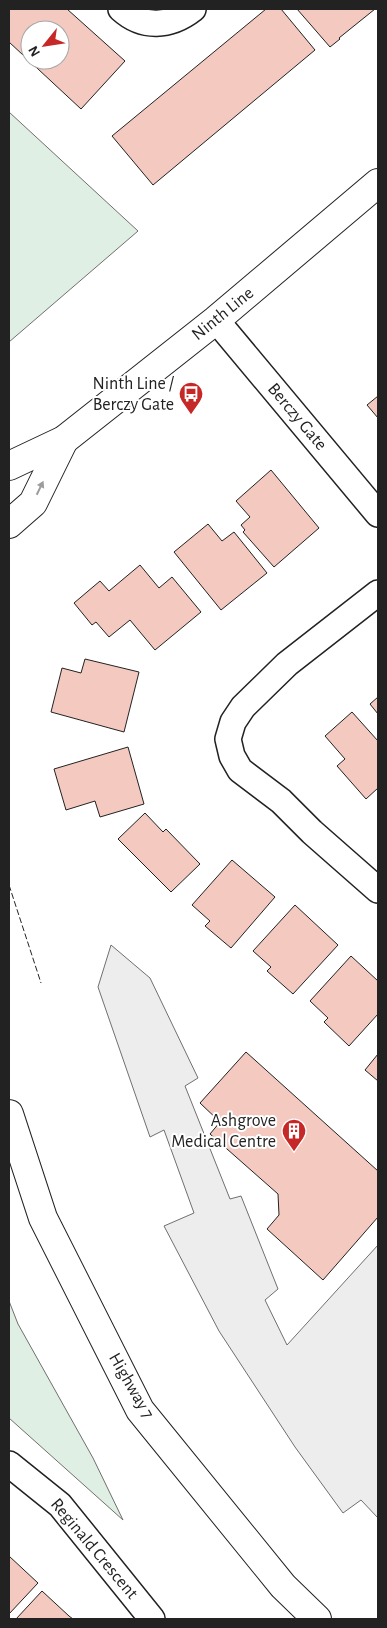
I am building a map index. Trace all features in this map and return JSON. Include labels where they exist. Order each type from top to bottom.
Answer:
[{"type":"main road","name":"Ninth Line","points":[[9,466],[64,440],[216,320],[378,183]]},
{"type":"main road","name":"Ninth Line","points":[[9,524],[33,503],[64,440]]},
{"type":"main road","name":"Highway 7","points":[[9,1114],[42,1218],[140,1410],[283,1586],[317,1619]]},
{"type":"street","points":[[121,9],[131,18],[146,23],[162,23],[182,18],[193,9]]},
{"type":"street","name":"Berczy Gate","points":[[216,320],[378,514]]},
{"type":"street","points":[[378,593],[287,664],[243,707],[232,722],[228,739],[232,756],[240,770],[281,801],[312,832],[378,890]]},
{"type":"street","name":"Reginald Crescent","points":[[9,1464],[60,1504],[152,1619]]},
{"type":"green space","points":[[9,112],[138,231],[9,342]]},
{"type":"green space","points":[[9,1301],[18,1324],[93,1458],[123,1520],[9,1418]]},
{"type":"shaded area","points":[[111,945],[150,978],[198,1078],[185,1086],[230,1199],[241,1196],[278,1289],[265,1300],[287,1345],[378,1245],[378,1518],[361,1500],[343,1513],[295,1447],[219,1331],[164,1226],[194,1213],[164,1130],[150,1137],[98,987]]},
{"type":"building","points":[[9,9],[67,9],[125,61],[81,109],[39,70],[70,70],[70,20],[20,20],[20,52],[9,42]]},
{"type":"building","points":[[266,9],[281,9],[315,50],[153,185],[112,136]]},
{"type":"building","points":[[297,9],[375,9],[330,47]]},
{"type":"building","points":[[378,396],[378,418],[367,405]]},
{"type":"building","points":[[271,470],[319,528],[274,567],[243,532],[245,530],[241,525],[250,517],[236,501]]},
{"type":"building","points":[[208,524],[222,541],[234,532],[267,573],[221,610],[174,552]]},
{"type":"building","points":[[140,565],[159,588],[172,577],[201,612],[155,650],[130,620],[109,637],[96,622],[92,625],[74,603],[100,581],[109,591]]},
{"type":"building","points":[[85,659],[139,672],[124,732],[51,712],[62,668],[81,673]]},
{"type":"building","points":[[378,697],[378,714],[370,704]]},
{"type":"building","points":[[352,712],[378,741],[378,788],[366,799],[337,766],[345,759],[325,736]]},
{"type":"building","points":[[128,747],[144,804],[100,817],[95,801],[66,810],[54,769]]},
{"type":"building","points":[[145,813],[163,832],[166,829],[200,864],[171,892],[118,839]]},
{"type":"building","points":[[232,860],[275,897],[231,948],[205,926],[210,921],[192,905]]},
{"type":"building","points":[[295,905],[338,945],[293,994],[267,971],[271,967],[253,951]]},
{"type":"building","points":[[351,956],[378,981],[378,1014],[349,1046],[324,1022],[328,1018],[310,1001]]},
{"type":"building","name":"Ashgrove Medical Centre","points":[[246,1052],[378,1171],[378,1217],[323,1280],[267,1229],[279,1215],[278,1194],[210,1134],[220,1122],[200,1103]]},
{"type":"building","points":[[378,1054],[378,1081],[365,1070]]},
{"type":"building","points":[[9,1556],[38,1583],[9,1614]]},
{"type":"building","points":[[42,1591],[69,1616],[73,1619],[16,1619]]},
{"type":"fence","points":[[9,885],[41,983]]},
{"type":"place","name":"Ninth Line / Berczy Gate","points":[[191,415]]},
{"type":"place","name":"Ashgrove Medical Centre","points":[[294,1152]]}]
